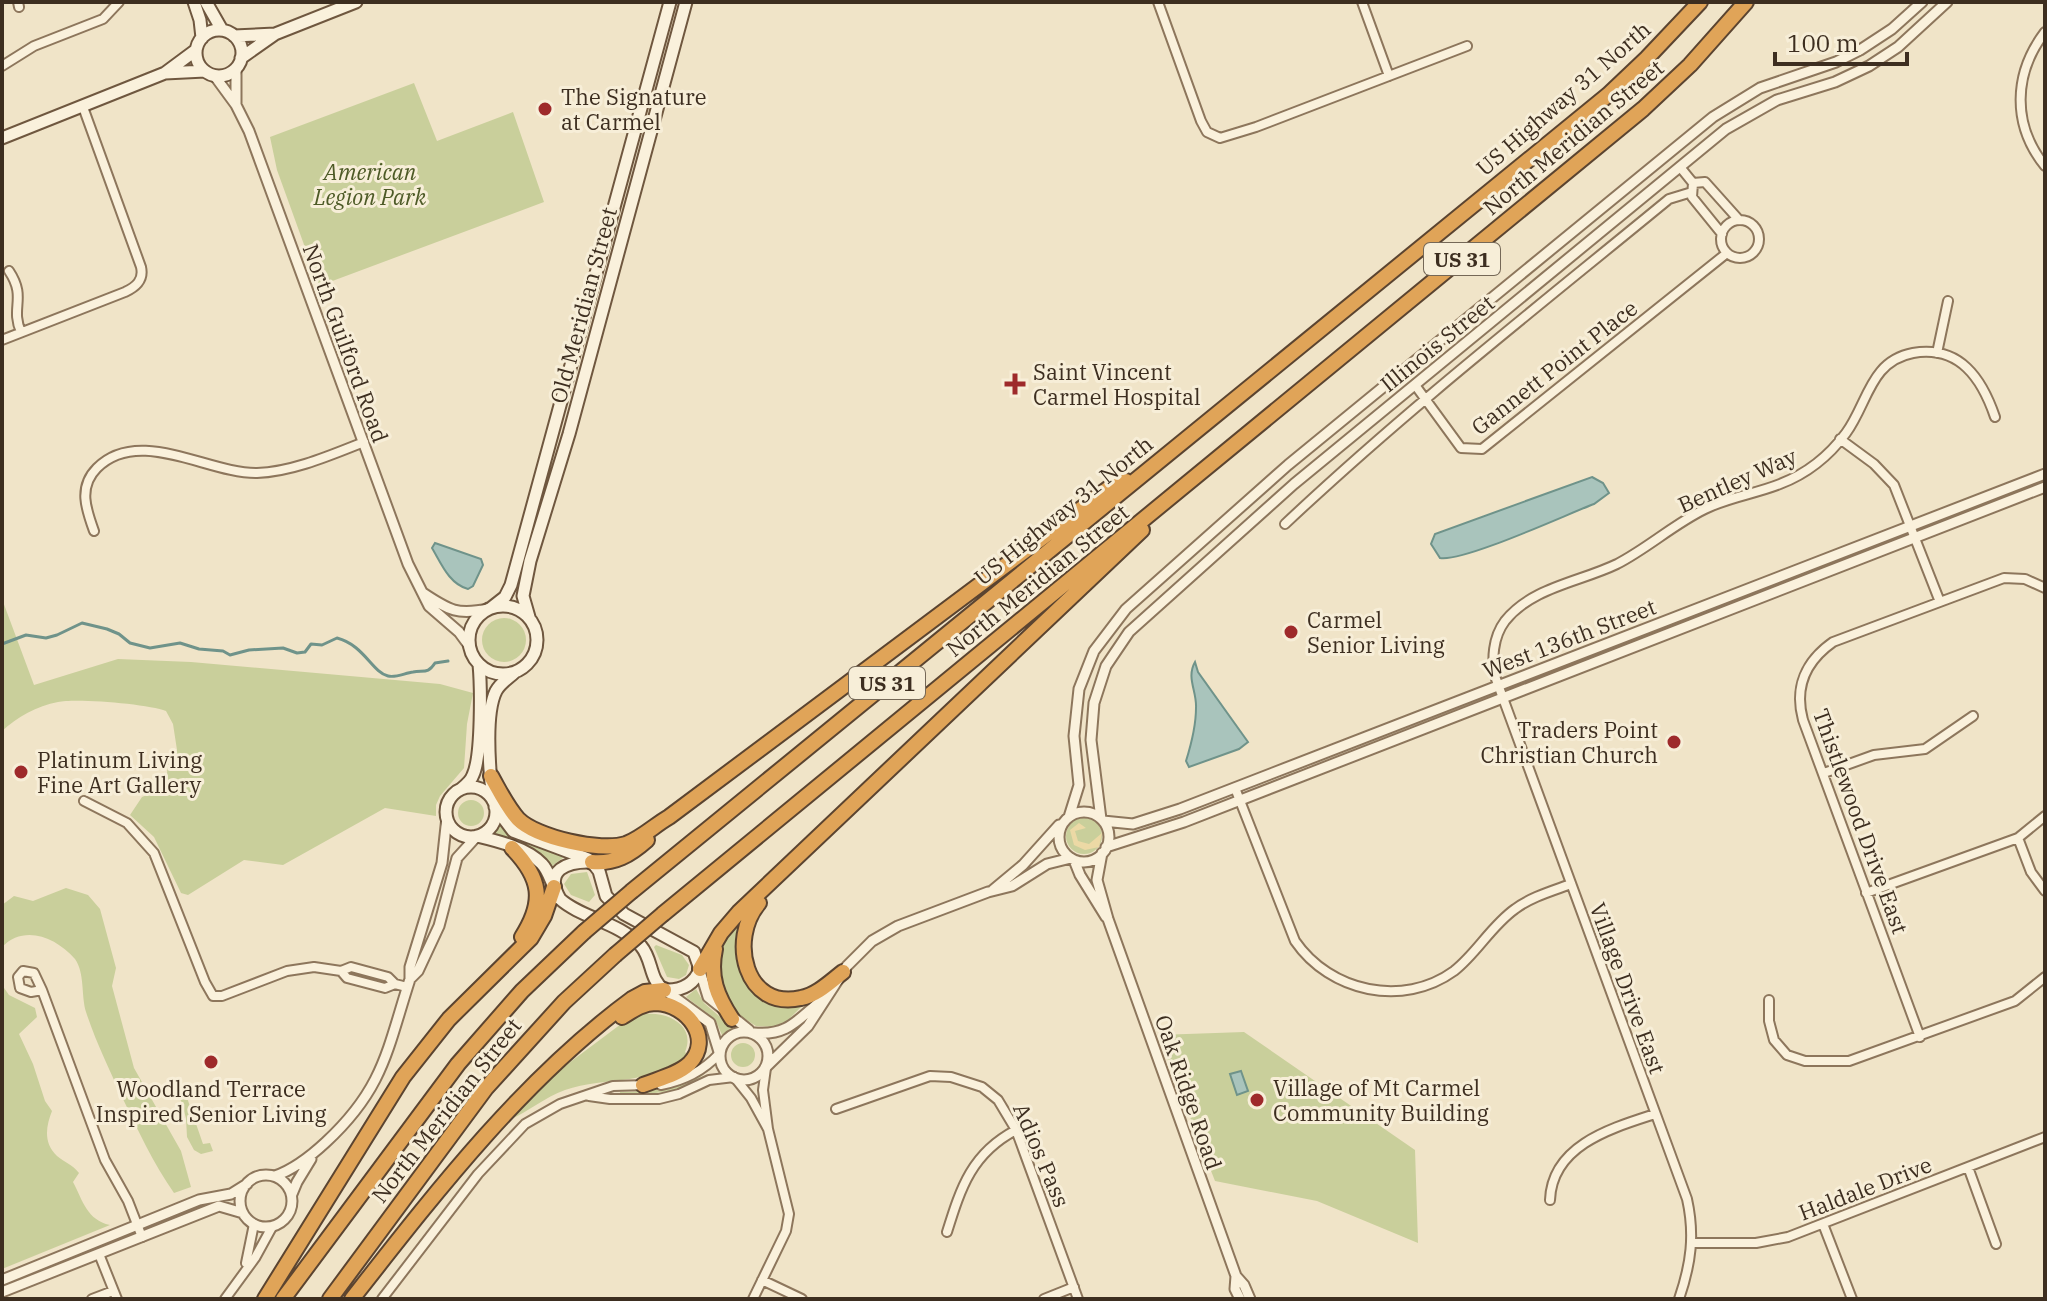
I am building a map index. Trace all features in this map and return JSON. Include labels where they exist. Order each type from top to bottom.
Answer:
[{"type":"highway","name":"US Highway 31 North","points":[[632,891],[1608,95],[1700,2]]},
{"type":"highway","name":"North Meridian Street","points":[[330,1299],[486,1088],[564,1002],[615,955],[1643,109],[1690,65],[1746,2]]},
{"type":"highway","points":[[491,776],[523,823],[582,845],[616,846],[628,843],[669,817],[1109,488],[1142,475]]},
{"type":"highway","points":[[700,970],[718,937],[739,912],[1024,640],[1130,545],[1166,503]]},
{"type":"highway","points":[[592,862],[609,862],[630,854],[669,817]]},
{"type":"highway","points":[[495,972],[526,930],[537,901],[533,875],[512,848]]},
{"type":"highway","points":[[786,868],[750,914],[744,927],[743,954],[748,972],[766,992],[792,1000],[816,993],[843,972]]},
{"type":"highway","points":[[265,1299],[403,1077],[449,1019],[521,950],[538,929],[554,887]]},
{"type":"highway","name":"North Meridian Street","points":[[283,1299],[458,1064],[522,991],[632,891]]},
{"type":"highway","points":[[718,937],[712,967],[713,979],[732,1019]]},
{"type":"highway","points":[[352,1299],[508,1111],[541,1077],[637,996],[650,991],[665,991]]},
{"type":"highway","points":[[596,1029],[649,1004],[671,1006],[692,1021],[700,1037],[695,1057],[679,1071],[643,1085]]},
{"type":"main road","points":[[2,138],[165,73],[196,50],[202,38],[194,2]]},
{"type":"main road","points":[[206,2],[222,30],[234,36],[241,46],[239,63]]},
{"type":"main road","points":[[165,73],[226,75],[275,34],[356,2]]},
{"type":"main road","name":"Old Meridian Street","points":[[490,608],[505,597],[511,585],[670,2]]},
{"type":"main road","name":"Old Meridian Street","points":[[529,617],[523,592],[686,2]]},
{"type":"main road","points":[[202,38],[222,30]]},
{"type":"main road","points":[[234,36],[275,34]]},
{"type":"main road","points":[[196,50],[198,62],[210,73]]},
{"type":"main road","points":[[580,326],[597,330]]},
{"type":"main road","points":[[542,467],[545,483],[542,507],[546,513]]},
{"type":"main road","points":[[460,790],[480,789],[495,805],[513,831],[592,862],[599,871],[606,896],[615,906],[654,933],[688,947],[696,954],[700,970],[695,979],[687,986],[665,991],[655,981],[646,953],[640,945],[621,930],[563,903],[542,864],[512,848],[477,836],[459,834],[451,827],[447,817],[451,798],[471,780],[476,765],[482,686],[479,664],[470,647],[469,636],[474,622],[490,608],[503,605],[514,607],[529,617],[537,633],[536,650],[528,664],[515,672],[494,698],[491,776],[495,805],[494,821],[490,828],[477,836]]},
{"type":"main road","points":[[479,664],[496,673],[515,672]]},
{"type":"main road","points":[[554,887],[556,875],[564,866],[573,862],[592,862]]},
{"type":"street","points":[[2,66],[34,46],[103,19],[119,2]]},
{"type":"street","points":[[1158,2],[1201,121],[1213,137],[1226,137],[1256,127],[1467,46]]},
{"type":"street","points":[[1362,2],[1389,76]]},
{"type":"street","name":"Illinois Street","points":[[1067,818],[1079,785],[1074,736],[1079,689],[1101,640],[1135,600],[1303,453],[1724,109],[1773,83],[1836,62],[1860,50],[1892,29],[1922,2]]},
{"type":"street","name":"Illinois Street","points":[[1102,820],[1091,740],[1092,716],[1100,679],[1123,639],[1137,623],[1277,498],[1726,129],[1787,96],[1835,82],[1878,61],[1908,40],[1947,2]]},
{"type":"street","points":[[2045,32],[2028,61],[2020,102],[2025,132],[2045,166]]},
{"type":"street","name":"North Guilford Road","points":[[236,105],[239,63]]},
{"type":"street","name":"North Guilford Road","points":[[210,73],[236,105],[249,131],[408,564],[429,606],[459,632],[470,647]]},
{"type":"street","points":[[2,340],[131,289],[142,273],[83,107]]},
{"type":"street","points":[[1680,167],[1692,188],[1692,197],[1722,234]]},
{"type":"street","points":[[1285,524],[1344,468],[1669,199],[1705,182],[1739,220]]},
{"type":"street","points":[[1739,220],[1756,228],[1759,234],[1757,247],[1744,258],[1727,253],[1722,243],[1722,234],[1727,226],[1739,220]]},
{"type":"street","name":"Gannett Point Place","points":[[1415,385],[1461,448],[1482,449],[1727,253]]},
{"type":"street","points":[[9,271],[19,289],[16,320],[21,332]]},
{"type":"street","points":[[1948,301],[1937,353],[1951,357],[1973,372],[1982,384],[1995,417]]},
{"type":"street","name":"Bentley Way","points":[[1501,692],[1494,668],[1499,632],[1514,611],[1540,594],[1621,562],[1709,507],[1794,478],[1819,461],[1840,439],[1853,422],[1878,372],[1915,352],[1937,353]]},
{"type":"street","points":[[1840,439],[1886,475],[1894,485],[1940,602]]},
{"type":"street","points":[[94,531],[84,501],[85,490],[93,473],[111,459],[137,451],[158,452],[229,471],[262,473],[292,467],[364,442]]},
{"type":"street","name":"West 136th Street","points":[[1913,532],[2045,474]]},
{"type":"street","name":"West 136th Street","points":[[1104,850],[1184,822],[1501,692],[1913,532],[2045,487]]},
{"type":"street","name":"Thistlewood Drive East","points":[[1920,1037],[1803,720],[1799,702],[1801,683],[1815,656],[1833,642],[2004,578],[2025,579],[2045,588]]},
{"type":"street","points":[[423,593],[457,612],[490,608]]},
{"type":"street","name":"West 136th Street","points":[[1102,820],[1137,823],[1501,692]]},
{"type":"street","name":"Village Drive East","points":[[1501,692],[1687,1199],[1692,1243],[1688,1272],[1679,1299]]},
{"type":"street","points":[[1824,773],[1874,755],[1925,749],[1973,716]]},
{"type":"street","points":[[1235,788],[1295,941],[1322,969],[1362,988],[1393,991],[1436,981],[1463,963],[1518,906],[1571,884]]},
{"type":"street","points":[[84,801],[127,823],[154,853],[213,996],[222,996],[294,969],[314,967],[341,971],[351,967],[388,977],[395,984],[409,983],[439,926],[457,858],[477,836]]},
{"type":"street","points":[[588,1095],[610,1099],[659,1099],[679,1094],[710,1079],[752,1079],[808,1026],[857,954],[883,934],[991,891],[1012,886],[1047,864],[1073,859],[1091,860],[1104,850],[1109,834],[1102,820],[1083,812],[1067,818],[1023,865],[991,891]]},
{"type":"street","points":[[1866,893],[2018,838],[2045,816]]},
{"type":"street","points":[[2,1280],[199,1200],[231,1194],[260,1176],[275,1176],[294,1168],[347,1122],[374,1085],[390,1045],[442,863],[447,817]]},
{"type":"street","points":[[1067,818],[1059,833],[1059,842],[1073,859]]},
{"type":"street","points":[[2018,838],[2031,872],[2045,891]]},
{"type":"street","name":"Oak Ridge Road","points":[[1104,850],[1097,880],[1108,919],[1236,1276],[1250,1299]]},
{"type":"street","name":"Oak Ridge Road","points":[[1073,859],[1108,919]]},
{"type":"street","points":[[700,970],[708,997],[753,1033],[767,1049],[763,1090],[768,1129],[789,1218],[786,1231],[753,1299]]},
{"type":"street","points":[[1769,1000],[1769,1021],[1777,1045],[1787,1055],[1805,1061],[1849,1061],[2015,1001],[2045,977]]},
{"type":"street","points":[[42,990],[105,1160],[128,1201],[142,1237]]},
{"type":"street","points":[[665,991],[710,1023],[722,1067],[751,1098],[768,1129]]},
{"type":"street","points":[[382,1299],[478,1174],[516,1131],[545,1110],[613,1086],[660,1085],[682,1079],[705,1067],[731,1035],[741,1032],[770,1034],[787,1029],[825,998]]},
{"type":"street","name":"Adios Pass","points":[[836,1109],[919,1079],[951,1077],[982,1087],[998,1100],[1016,1130],[1078,1299]]},
{"type":"street","points":[[1550,1200],[1553,1177],[1572,1153],[1597,1135],[1655,1114]]},
{"type":"street","points":[[947,1232],[976,1161],[989,1147],[1016,1130]]},
{"type":"street","name":"Haldale Drive","points":[[1692,1243],[1772,1241],[2045,1137]]},
{"type":"street","points":[[292,1194],[305,1167],[318,1150]]},
{"type":"street","points":[[1968,1167],[1996,1244]]},
{"type":"street","points":[[225,1299],[255,1258],[272,1227],[287,1218],[293,1203],[292,1194],[275,1176]]},
{"type":"street","points":[[243,1213],[240,1198],[247,1184]]},
{"type":"street","points":[[2,1292],[219,1206],[243,1213],[254,1224],[272,1227]]},
{"type":"street","points":[[244,1271],[254,1224]]},
{"type":"street","points":[[1823,1224],[1852,1299]]},
{"type":"street","points":[[92,1299],[115,1295],[99,1254]]},
{"type":"street","name":"Oak Ridge Road","points":[[1236,1276],[1235,1289],[1240,1299]]},
{"type":"street","points":[[762,1280],[802,1299]]},
{"type":"street","points":[[1044,1299],[1074,1287]]},
{"type":"green space","name":"American Legion Park","points":[[414,83],[437,141],[513,112],[544,202],[319,286],[277,170],[270,137]]},
{"type":"green space","points":[[2,599],[34,685],[118,659],[191,662],[440,684],[473,693],[464,768],[440,796],[436,816],[385,808],[283,865],[244,860],[188,895],[181,893],[154,837],[130,815],[142,797],[161,789],[167,775],[168,756],[177,750],[173,724],[166,711],[112,702],[58,702],[28,713],[2,731]]},
{"type":"green space","points":[[504,618],[520,624],[526,640],[520,656],[504,662],[488,656],[482,640],[488,624]]},
{"type":"green space","points":[[471,800],[480,804],[484,813],[480,822],[471,826],[462,822],[458,813],[462,804]]},
{"type":"green space","points":[[1084,818],[1097,823],[1102,836],[1097,849],[1084,854],[1071,849],[1066,836],[1071,823]]},
{"type":"green space","points":[[497,823],[512,837],[564,857],[552,866],[535,852],[492,834]]},
{"type":"green space","points":[[587,872],[595,895],[589,902],[571,895],[564,884],[571,874]]},
{"type":"green space","points":[[66,888],[88,895],[100,909],[116,968],[112,986],[134,1068],[181,1151],[191,1187],[174,1193],[146,1146],[94,1034],[75,959],[59,945],[40,936],[20,936],[2,947],[2,905],[14,896],[33,901]]},
{"type":"green space","points":[[744,916],[737,944],[744,976],[804,1004],[787,1021],[773,1027],[756,1026],[732,1011],[720,985],[720,945]]},
{"type":"green space","points":[[656,945],[682,955],[689,965],[686,975],[679,979],[667,977],[654,947]]},
{"type":"green space","points":[[2,985],[9,995],[35,1008],[37,1017],[19,1034],[45,1101],[52,1111],[47,1128],[49,1146],[79,1173],[73,1182],[87,1209],[96,1219],[110,1225],[2,1269]]},
{"type":"green space","points":[[696,989],[704,1003],[734,1029],[722,1035],[715,1019],[686,997]]},
{"type":"green space","points":[[645,1009],[646,1014],[663,1015],[684,1028],[687,1035],[685,1052],[688,1055],[661,1072],[565,1090],[511,1119],[561,1069]]},
{"type":"green space","points":[[1244,1032],[1415,1150],[1418,1243],[1317,1201],[1215,1181],[1158,1035]]},
{"type":"green space","points":[[743,1043],[752,1046],[755,1055],[752,1064],[743,1067],[734,1064],[731,1055],[734,1046]]},
{"type":"green space","points":[[706,1072],[678,1089],[620,1095],[620,1092],[674,1084]]},
{"type":"green space","points":[[184,1089],[203,1144],[210,1143],[213,1151],[201,1154],[194,1150],[187,1137],[180,1098]]},
{"type":"sand","points":[[1079,823],[1086,828],[1075,831],[1078,841],[1089,844],[1102,833],[1099,847],[1085,850],[1074,845],[1070,830]]},
{"type":"water","points":[[1592,477],[1603,483],[1609,493],[1594,504],[1539,527],[1492,546],[1452,557],[1440,558],[1431,544],[1435,534]]},
{"type":"water","points":[[435,543],[481,559],[483,565],[473,586],[468,589],[451,578],[432,548]]},
{"type":"water","points":[[1195,662],[1198,672],[1248,742],[1239,749],[1189,767],[1186,761],[1196,714],[1192,679]]},
{"type":"water","points":[[1241,1071],[1248,1091],[1237,1095],[1230,1074]]},
{"type":"waterway","points":[[2,644],[26,635],[46,638],[82,623],[107,629],[130,643],[150,648],[180,643],[230,655],[249,650],[283,648],[297,653],[305,652],[311,644],[322,645],[337,638],[354,646],[382,674],[391,676],[426,671],[435,663],[448,661]]},
{"type":"place","name":"The Signature at Carmel","points":[[545,109]]},
{"type":"place","name":"Saint Vincent Carmel Hospital","points":[[1015,384]]},
{"type":"place","name":"Carmel Senior Living","points":[[1291,632]]},
{"type":"place","name":"Traders Point Christian Church","points":[[1674,742]]},
{"type":"place","name":"Platinum Living Fine Art Gallery","points":[[21,772]]},
{"type":"place","name":"Woodland Terrace Inspired Senior Living","points":[[211,1062]]},
{"type":"place","name":"Village of Mt Carmel Community Building","points":[[1257,1100]]}]
